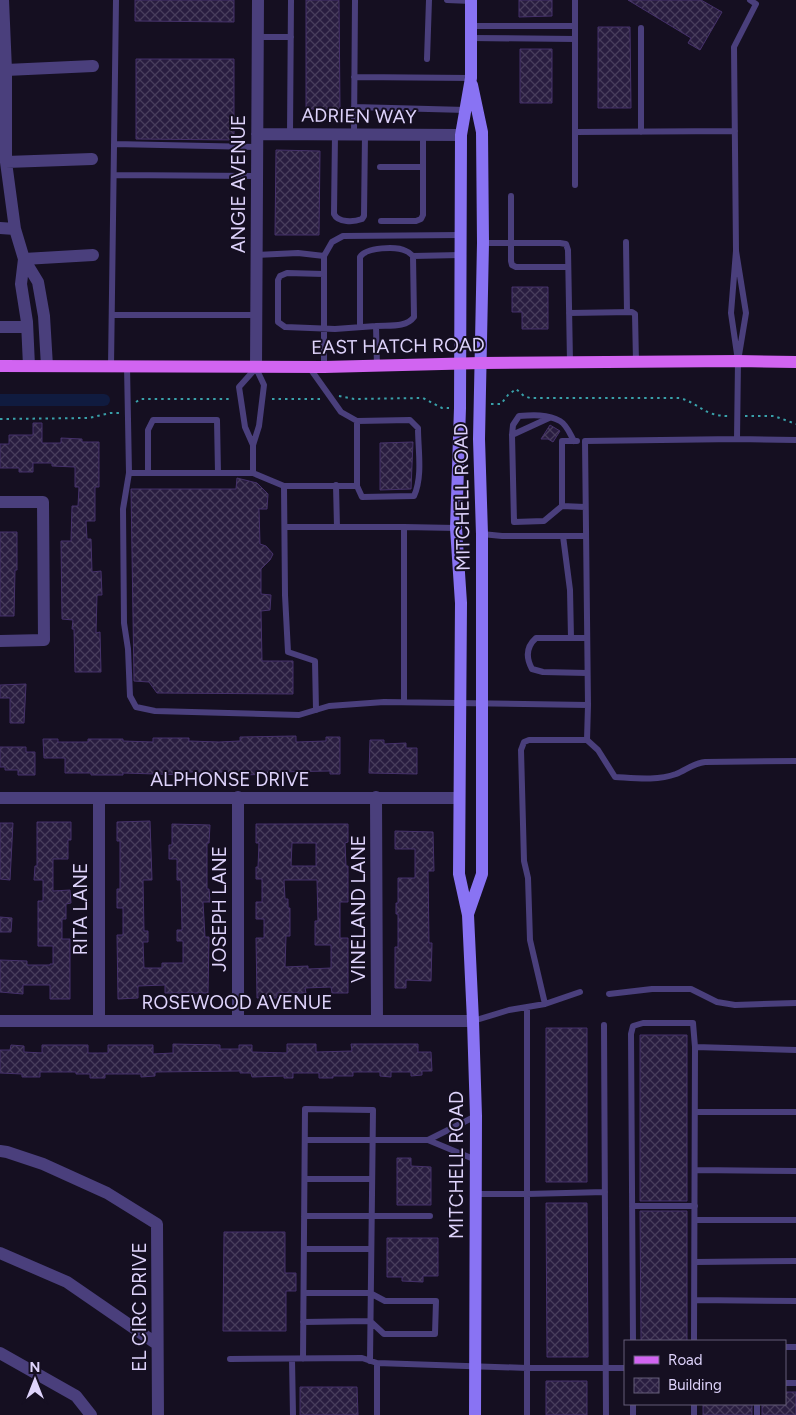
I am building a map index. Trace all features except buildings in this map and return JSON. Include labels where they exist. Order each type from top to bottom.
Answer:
[{"type":"main road","name":"MITCHELL ROAD","points":[[471,0],[471,78],[462,135],[460,436],[456,528],[460,603],[459,874],[468,915],[476,1116],[476,1415]]},
{"type":"main road","name":"MITCHELL ROAD","points":[[468,915],[482,874],[482,534],[479,439],[483,243],[482,132],[471,78]]},
{"type":"main road","name":"EAST HATCH ROAD","points":[[0,366],[256,368],[570,362],[796,362]]},
{"type":"street","points":[[3,0],[6,70],[6,162],[15,229],[24,259],[38,282],[44,316],[47,366]]},
{"type":"street","name":"ANGIE AVENUE","points":[[256,368],[258,0]]},
{"type":"street","points":[[6,70],[94,66]]},
{"type":"street","name":"ADRIEN WAY","points":[[257,140],[290,134],[462,135]]},
{"type":"street","points":[[6,162],[92,160]]},
{"type":"street","points":[[0,228],[15,229]]},
{"type":"street","points":[[24,259],[94,255]]},
{"type":"street","points":[[24,259],[21,284],[27,327],[29,366]]},
{"type":"street","points":[[0,327],[27,327]]},
{"type":"street","points":[[0,502],[43,502],[44,640],[0,641]]},
{"type":"street","name":"JOSEPH LANE","points":[[238,797],[238,1021]]},
{"type":"street","name":"VINELAND LANE","points":[[376,797],[377,1021]]},
{"type":"street","name":"ALPHONSE DRIVE","points":[[0,798],[459,798]]},
{"type":"street","name":"RITA LANE","points":[[99,798],[99,1021]]},
{"type":"street","name":"ROSEWOOD AVENUE","points":[[0,1021],[473,1021]]},
{"type":"street","name":"EL CIRC DRIVE","points":[[0,1151],[43,1164],[107,1193],[157,1224],[158,1415]]},
{"type":"street","points":[[0,1253],[67,1282],[157,1344]]},
{"type":"street","points":[[0,1353],[76,1396],[91,1415]]},
{"type":"lane","points":[[111,366],[116,0]]},
{"type":"lane","points":[[290,134],[291,0]]},
{"type":"lane","points":[[335,134],[335,218],[338,220],[359,220],[364,216],[360,134],[354,107],[355,0]]},
{"type":"lane","points":[[427,59],[429,0]]},
{"type":"lane","points":[[447,0],[471,0]]},
{"type":"lane","points":[[574,0],[575,185]]},
{"type":"lane","points":[[738,361],[731,312],[736,251],[734,47],[756,4],[750,0]]},
{"type":"lane","points":[[471,32],[575,26]]},
{"type":"lane","points":[[641,28],[641,132]]},
{"type":"lane","points":[[471,32],[575,39]]},
{"type":"lane","points":[[258,37],[291,37]]},
{"type":"lane","points":[[354,77],[471,78]]},
{"type":"lane","points":[[354,107],[466,110]]},
{"type":"lane","points":[[575,132],[735,131]]},
{"type":"lane","points":[[381,221],[416,221],[421,219],[423,135]]},
{"type":"lane","points":[[114,144],[257,140]]},
{"type":"lane","points":[[380,167],[423,167]]},
{"type":"lane","points":[[114,175],[257,176]]},
{"type":"lane","points":[[511,196],[510,261],[512,265],[516,267],[568,267]]},
{"type":"lane","points":[[324,367],[324,256],[332,242],[342,236],[460,235]]},
{"type":"lane","points":[[626,242],[627,312]]},
{"type":"lane","points":[[483,243],[566,244],[568,250],[570,362]]},
{"type":"lane","points":[[360,326],[360,257],[363,252],[368,249],[397,248],[406,250],[413,256],[460,256]]},
{"type":"lane","points":[[736,251],[746,312],[738,361],[737,439]]},
{"type":"lane","points":[[256,255],[298,253],[324,256]]},
{"type":"lane","points":[[324,274],[287,273],[280,276],[278,280],[278,320],[281,325],[324,328],[405,324],[411,322],[414,318],[413,256]]},
{"type":"lane","points":[[569,312],[627,312],[635,314],[636,362]]},
{"type":"lane","points":[[112,314],[256,315]]},
{"type":"lane","points":[[376,326],[377,366]]},
{"type":"lane","points":[[127,366],[128,473],[123,509],[124,623],[128,649],[130,696],[136,707],[155,711],[299,715],[328,706],[404,702],[588,705]]},
{"type":"lane","points":[[309,367],[341,412],[356,421],[410,420],[418,428],[419,471],[414,496],[362,497],[357,486],[356,421]]},
{"type":"lane","points":[[253,445],[245,427],[240,387],[256,368],[264,385],[259,426],[253,445],[253,472]]},
{"type":"lane","points":[[574,441],[567,428],[559,421],[549,418],[534,414],[519,416],[513,424],[514,522],[544,522],[562,506],[585,507]]},
{"type":"lane","points":[[512,435],[549,418]]},
{"type":"lane","points":[[148,473],[148,430],[153,420],[218,420],[218,473]]},
{"type":"lane","points":[[562,506],[562,441],[796,440]]},
{"type":"lane","points":[[584,441],[587,740]]},
{"type":"lane","points":[[128,473],[253,472],[284,486],[357,486]]},
{"type":"lane","points":[[336,485],[337,527]]},
{"type":"lane","points":[[284,486],[288,652],[315,661],[316,710]]},
{"type":"lane","points":[[285,527],[456,528]]},
{"type":"lane","points":[[404,527],[404,702]]},
{"type":"lane","points":[[482,534],[585,536]]},
{"type":"lane","points":[[563,536],[570,590],[571,638]]},
{"type":"lane","points":[[587,638],[536,638],[531,642],[528,649],[528,662],[532,669],[543,672],[587,673]]},
{"type":"lane","points":[[545,1004],[530,940],[528,878],[524,861],[521,750],[524,742],[529,740],[587,740],[598,750],[615,778],[666,777],[697,763],[705,762],[796,762]]},
{"type":"lane","points":[[609,994],[652,989],[691,989],[716,1002],[735,1005],[796,1003]]},
{"type":"lane","points":[[473,1021],[509,1010],[545,1004],[580,992]]},
{"type":"lane","points":[[527,1007],[527,1415]]},
{"type":"lane","points":[[633,1340],[631,1034],[633,1026],[643,1023],[693,1023],[695,1048],[694,1340]]},
{"type":"lane","points":[[604,1025],[606,1415]]},
{"type":"lane","points":[[695,1048],[796,1050]]},
{"type":"lane","points":[[303,1359],[305,1109],[373,1110],[370,1361]]},
{"type":"lane","points":[[695,1112],[796,1112]]},
{"type":"lane","points":[[428,1140],[476,1116]]},
{"type":"lane","points":[[305,1140],[428,1140],[476,1160]]},
{"type":"lane","points":[[695,1170],[796,1171]]},
{"type":"lane","points":[[304,1179],[372,1179]]},
{"type":"lane","points":[[476,1194],[605,1192]]},
{"type":"lane","points":[[632,1206],[695,1206]]},
{"type":"lane","points":[[304,1216],[430,1216]]},
{"type":"lane","points":[[695,1220],[796,1220]]},
{"type":"lane","points":[[304,1249],[371,1249]]},
{"type":"lane","points":[[694,1262],[796,1261]]},
{"type":"lane","points":[[303,1322],[370,1321],[384,1334],[435,1334],[436,1301],[385,1301],[370,1293],[304,1293]]},
{"type":"lane","points":[[694,1300],[796,1301]]},
{"type":"lane","points":[[230,1359],[362,1358],[377,1364],[527,1368],[624,1368]]},
{"type":"lane","points":[[292,1359],[293,1415]]},
{"type":"lane","points":[[377,1364],[377,1415]]},
{"type":"path","points":[[519,392],[530,398],[680,398],[691,402],[712,415],[774,416],[796,424]]},
{"type":"waterway","points":[[0,400],[104,400]]}]
